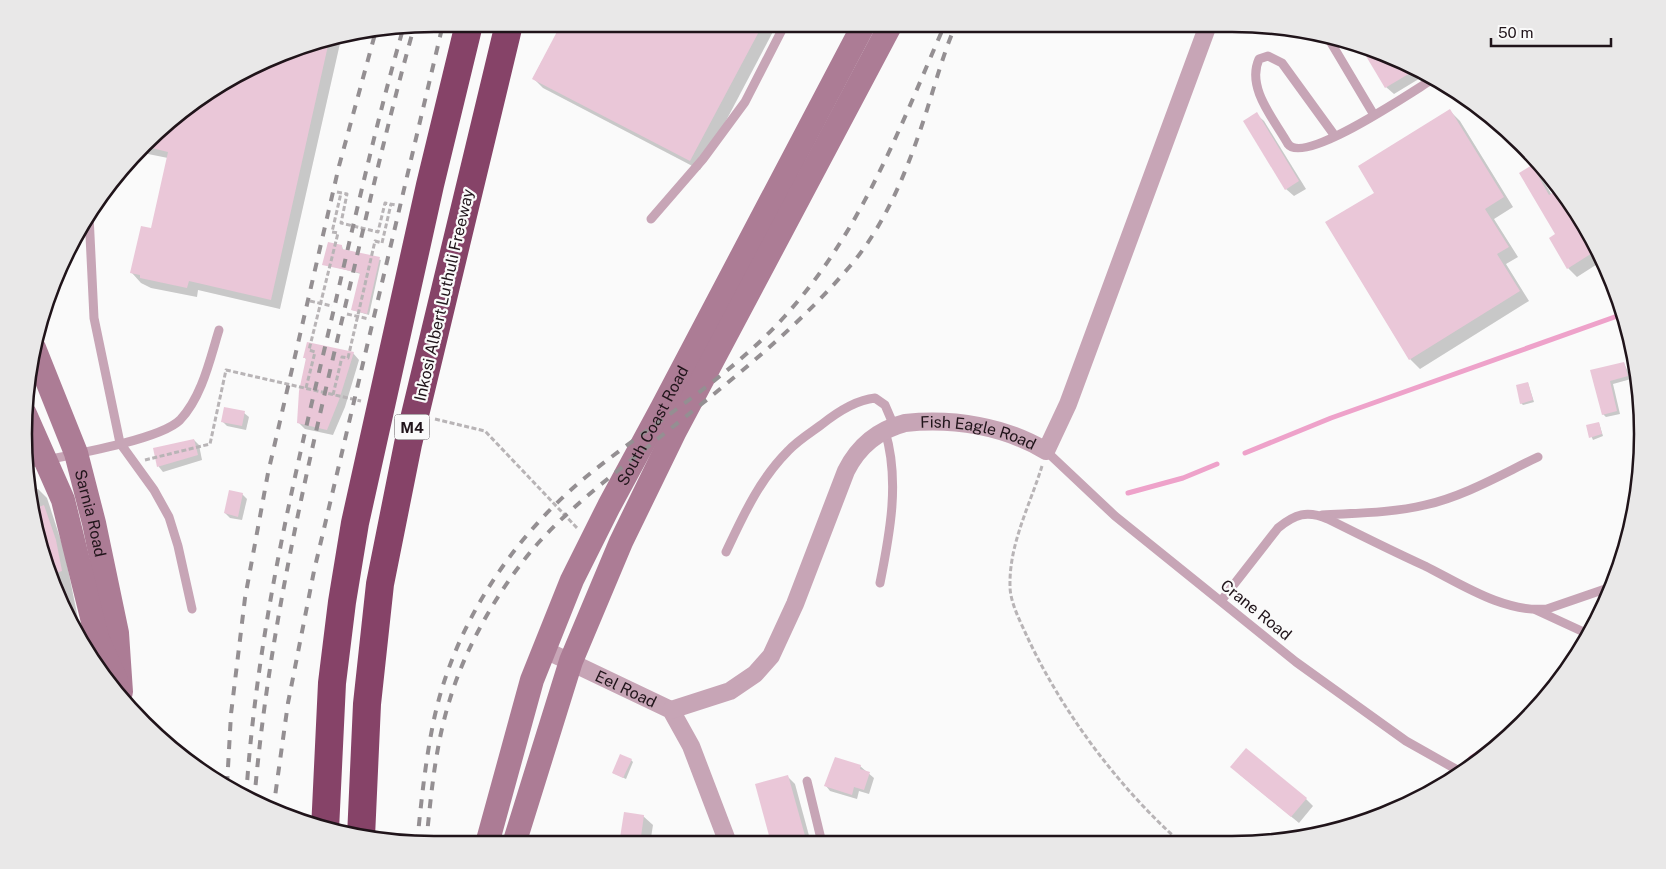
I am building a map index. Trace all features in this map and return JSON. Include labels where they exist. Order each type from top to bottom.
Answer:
[{"type":"highway","name":"M4","points":[[325,822],[332,683],[342,602],[355,523],[430,185],[467,32]]},
{"type":"highway","name":"Inkosi Albert Luthuli Freeway","points":[[361,830],[366,704],[380,584],[408,444],[507,32]]},
{"type":"street","name":"South Coast Road","points":[[489,836],[517,728],[558,610],[609,506],[860,32]]},
{"type":"street","name":"South Coast Road","points":[[516,836],[571,661],[621,542],[722,340],[888,32]]},
{"type":"street","name":"Fish Eagle Road","points":[[672,710],[730,691],[755,674],[771,656],[795,604],[846,472],[858,452],[872,438],[890,428],[911,423],[975,425],[1009,432],[1046,451],[1068,404],[1205,32]]},
{"type":"street","name":"Sarnia Road","points":[[39,361],[76,453],[94,523],[117,633],[120,684]]},
{"type":"street","name":"Sarnia Road","points":[[32,446],[36,461],[63,500],[97,638],[115,677]]},
{"type":"street","name":"Eel Road","points":[[544,649],[672,710],[691,746],[725,836]]},
{"type":"lane","points":[[651,219],[703,160],[745,102],[781,32]]},
{"type":"lane","points":[[1332,45],[1374,115]]},
{"type":"lane","points":[[1335,136],[1282,62],[1268,56],[1259,60],[1254,75],[1256,86],[1290,147],[1298,150],[1312,147],[1335,136],[1426,83]]},
{"type":"lane","points":[[90,227],[94,318],[120,443],[154,490],[169,517],[178,546],[192,609]]},
{"type":"lane","points":[[36,461],[120,443],[164,430],[181,419],[192,404],[220,330]]},
{"type":"lane","points":[[726,552],[752,498],[778,461],[789,449],[834,414],[862,401],[875,398],[885,404],[890,428],[894,474],[886,554],[880,583]]},
{"type":"lane","name":"Crane Road","points":[[1046,451],[1103,506],[1296,662],[1379,724],[1455,769]]},
{"type":"lane","points":[[1221,601],[1278,528],[1295,515],[1319,515],[1425,505],[1476,487],[1538,456]]},
{"type":"lane","points":[[1319,515],[1471,589],[1513,606],[1536,610],[1582,631]]},
{"type":"lane","points":[[1536,610],[1557,606],[1602,590]]},
{"type":"lane","points":[[807,781],[820,836]]},
{"type":"path","points":[[306,388],[315,352],[309,350],[338,233],[332,232],[339,192],[347,194],[340,223],[378,232],[385,202],[393,204],[382,243],[375,241],[348,358],[342,357],[333,395]]},
{"type":"path","points":[[310,301],[332,306]]},
{"type":"path","points":[[347,314],[369,319]]},
{"type":"path","points":[[134,463],[210,444],[221,396]]},
{"type":"path","points":[[1046,451],[1014,544],[1010,588],[1018,616],[1049,679],[1097,750],[1152,818],[1173,836]]},
{"type":"path","points":[[571,523],[579,530]]},
{"type":"building","points":[[557,32],[759,32],[690,161],[532,79]]},
{"type":"building","points":[[328,47],[271,300],[189,281],[187,288],[140,278],[140,275],[130,273],[141,226],[151,228],[168,152],[152,148],[169,132],[211,100],[233,86],[281,63]]},
{"type":"building","points":[[1366,56],[1409,74],[1385,88]]},
{"type":"building","points":[[1450,109],[1504,197],[1485,209],[1509,247],[1497,254],[1520,291],[1409,360],[1325,222],[1374,193],[1358,166]]},
{"type":"building","points":[[1257,112],[1299,181],[1285,190],[1243,121]]},
{"type":"building","points":[[1531,166],[1534,169],[1549,195],[1552,193],[1566,211],[1590,254],[1567,269],[1549,238],[1555,234],[1519,173]]},
{"type":"building","points":[[328,242],[342,245],[342,249],[380,257],[367,314],[351,310],[360,273],[322,265]]},
{"type":"building","points":[[307,342],[354,352],[339,400],[327,430],[297,423],[299,391],[306,358],[303,358]]},
{"type":"building","points":[[1624,362],[1628,376],[1610,381],[1617,411],[1602,415],[1590,370]]},
{"type":"building","points":[[1528,382],[1533,400],[1520,404],[1516,385]]},
{"type":"building","points":[[224,407],[245,411],[242,426],[221,422]]},
{"type":"building","points":[[1599,422],[1602,434],[1589,438],[1586,425]]},
{"type":"building","points":[[194,439],[198,455],[157,467],[153,448]]},
{"type":"building","points":[[229,490],[243,493],[238,517],[224,513]]},
{"type":"building","points":[[44,505],[56,540],[62,571],[57,573],[46,539],[39,507]]},
{"type":"building","points":[[1246,748],[1307,798],[1291,817],[1230,767]]},
{"type":"building","points":[[620,754],[632,759],[623,778],[612,773]]},
{"type":"building","points":[[835,757],[861,765],[860,769],[870,772],[864,790],[854,787],[852,795],[824,786]]},
{"type":"building","points":[[788,775],[805,836],[769,836],[755,784]]},
{"type":"building","points":[[624,812],[644,815],[641,836],[620,836]]},
{"type":"waterway","points":[[1245,453],[1331,418],[1616,317]]},
{"type":"waterway","points":[[1128,493],[1183,478],[1217,464]]},
{"type":"railway","points":[[274,803],[288,703],[314,571],[441,32]]},
{"type":"railway","points":[[418,836],[428,754],[442,687],[455,652],[491,584],[537,524],[564,497],[616,453],[692,398],[741,359],[785,316],[812,283],[836,249],[877,177],[942,32]]},
{"type":"railway","points":[[427,836],[437,753],[450,699],[465,657],[499,595],[540,541],[567,514],[757,358],[806,313],[851,265],[886,213],[904,175],[953,32]]},
{"type":"railway","points":[[255,794],[267,686],[298,513],[374,184],[412,33]]},
{"type":"railway","points":[[247,790],[251,740],[266,627],[287,515],[362,188],[402,34]]},
{"type":"railway","points":[[227,779],[231,714],[245,598],[268,473],[339,166],[374,37]]}]
